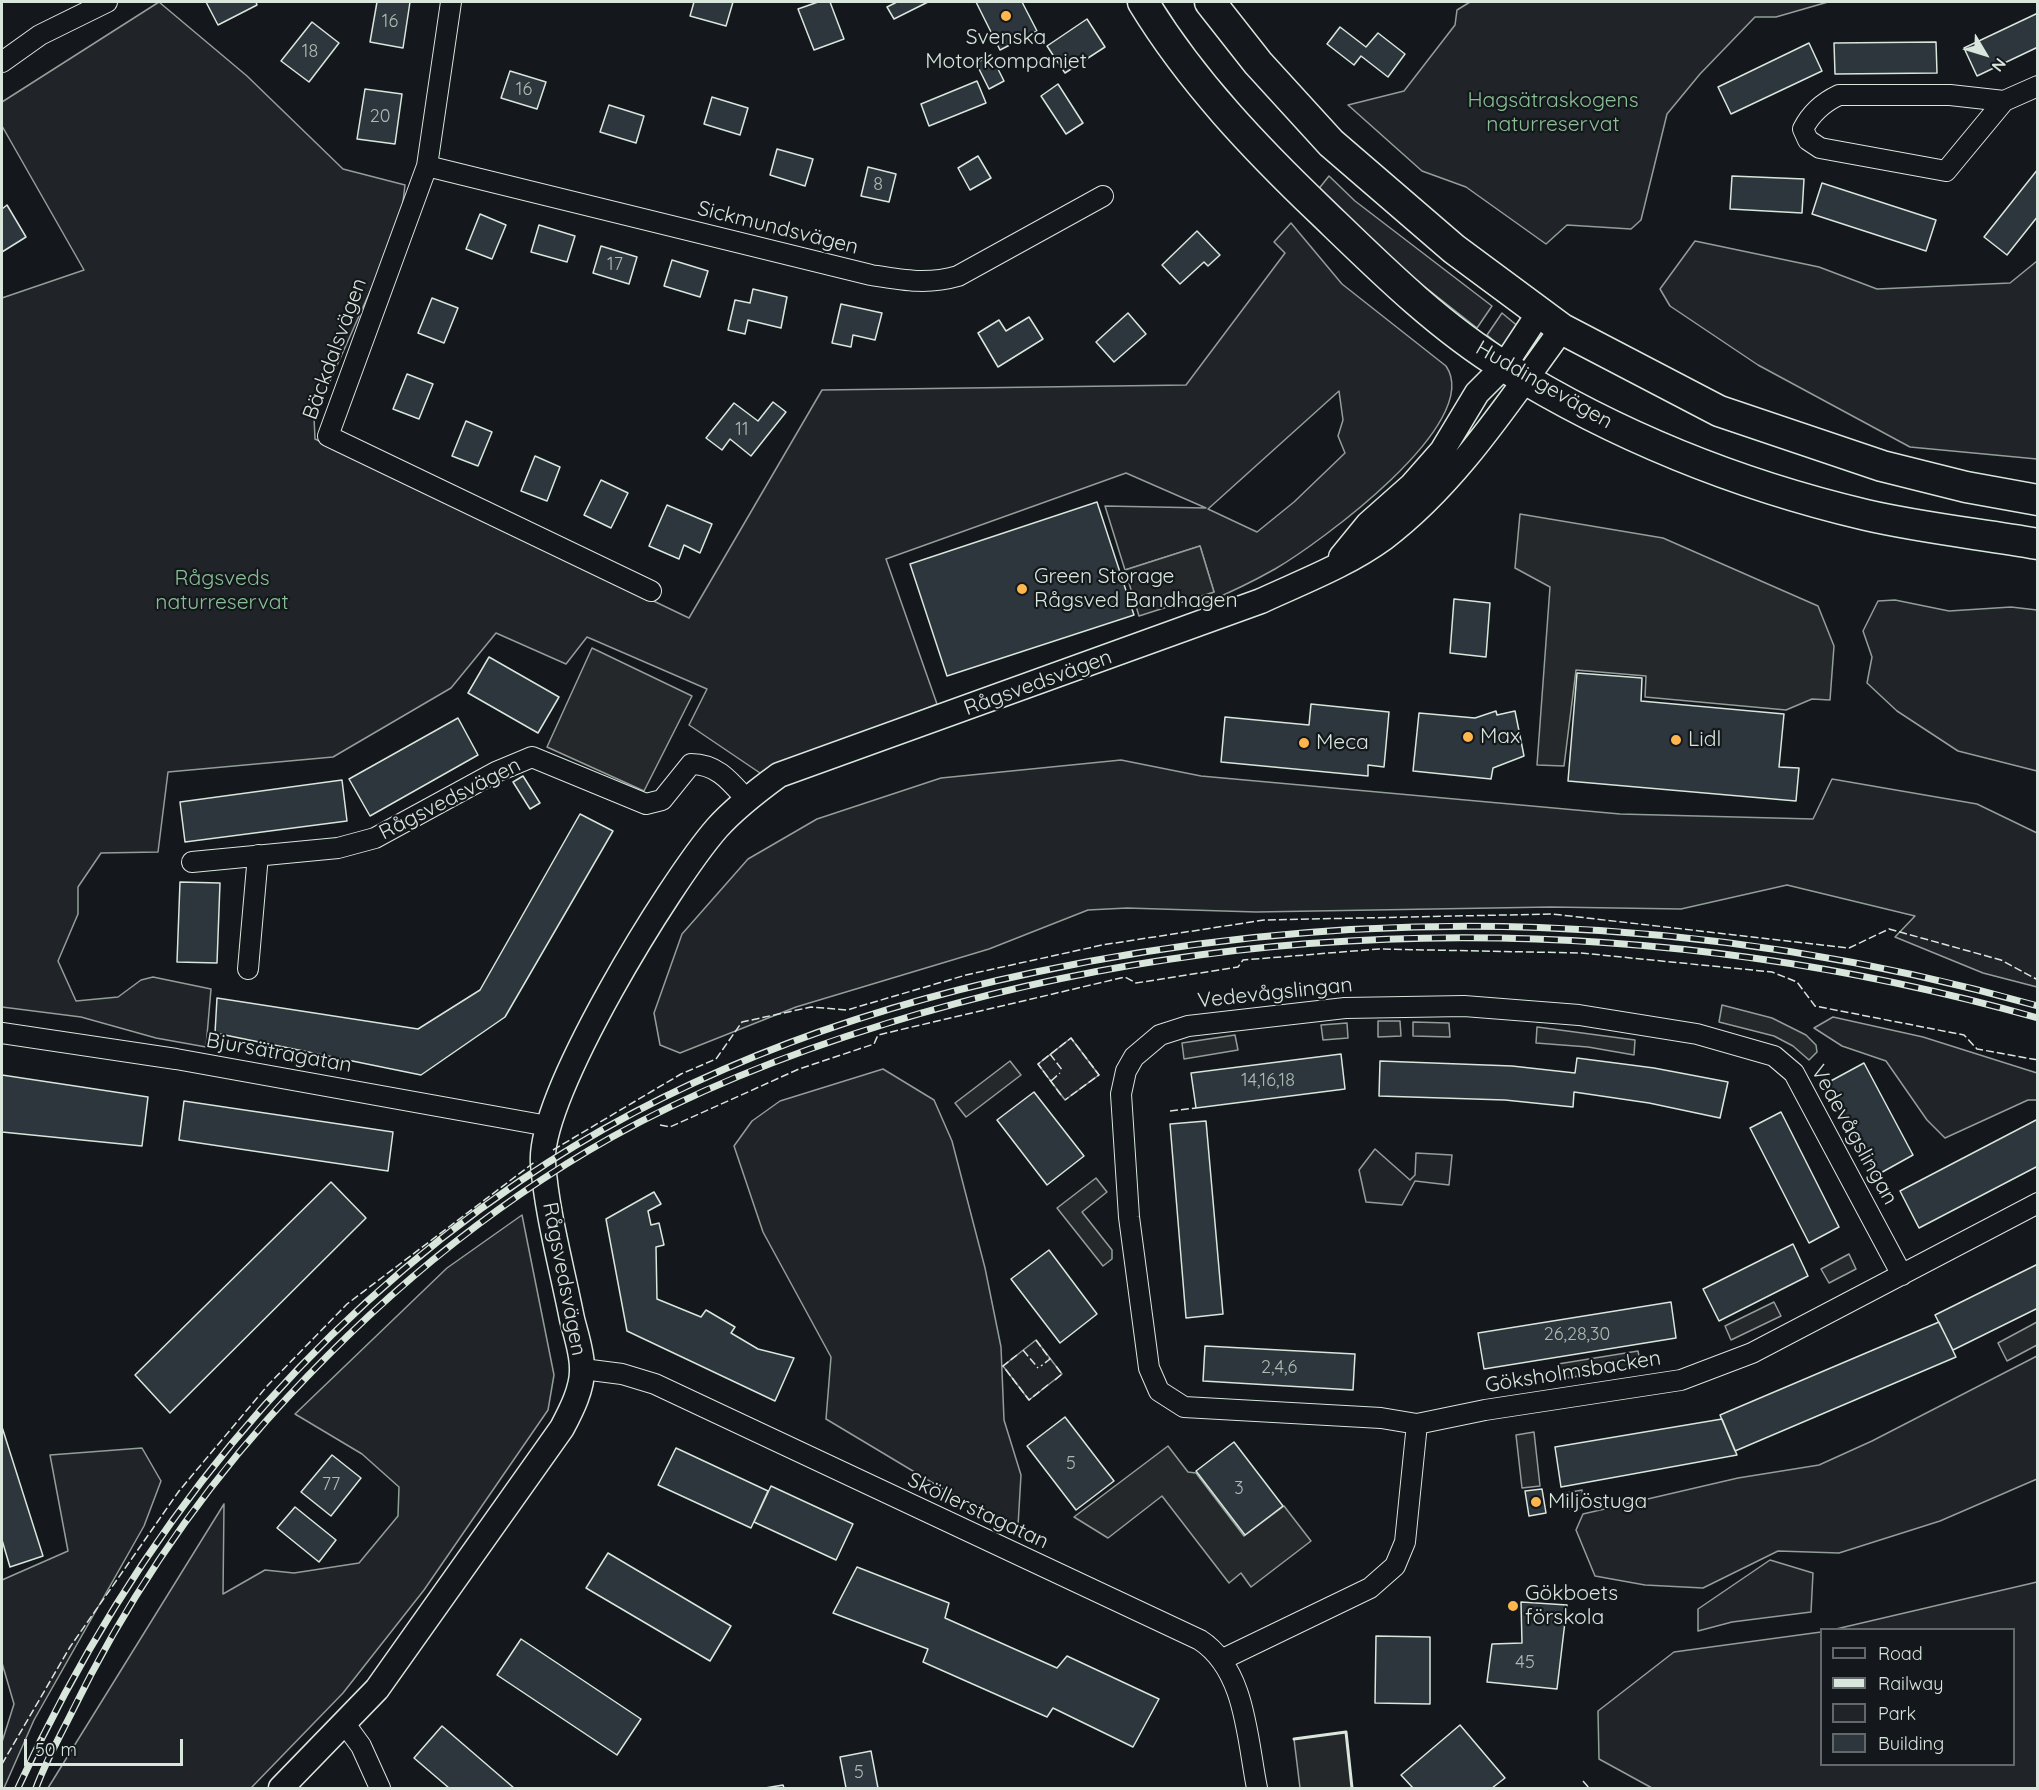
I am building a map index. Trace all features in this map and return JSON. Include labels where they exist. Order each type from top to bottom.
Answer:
[{"type":"main road","name":"Huddingevägen","points":[[1143,2],[1211,96],[1258,149],[1391,278],[1460,335],[1515,373],[1624,431],[1683,457],[1755,483],[1868,515],[2037,544]]},
{"type":"main road","points":[[1210,2],[1258,63],[1331,143],[1454,249],[1551,321],[1719,411],[1882,466],[1966,487],[2037,500]]},
{"type":"street","points":[[2,62],[40,36],[107,2]]},
{"type":"street","name":"Bäckdalsvägen","points":[[451,2],[426,166],[328,436],[651,591]]},
{"type":"street","points":[[2004,101],[1950,95],[1839,95],[1826,102],[1809,117],[1803,129],[1808,140],[1820,148],[1946,171],[2004,101],[2037,86]]},
{"type":"street","name":"Sickmundsvägen","points":[[426,166],[871,275],[918,282],[936,282],[958,276],[1103,196]]},
{"type":"street","name":"Rågsvedsvägen","points":[[281,1788],[377,1689],[562,1428],[573,1406],[583,1369],[547,1194],[543,1160],[548,1126],[567,1073],[672,891],[717,829],[746,799],[779,775],[1171,636],[1261,601],[1332,568],[1382,540],[1425,502],[1484,434],[1515,373],[1551,321]]},
{"type":"street","name":"Rågsvedsvägen","points":[[192,862],[338,848],[375,838],[496,772],[532,757],[646,804],[662,800],[691,764],[703,764],[718,770],[746,799]]},
{"type":"street","points":[[248,969],[258,855]]},
{"type":"street","name":"Vedevågslingan","points":[[1417,1424],[1381,1418],[1184,1407],[1159,1391],[1149,1368],[1129,1217],[1121,1094],[1126,1071],[1134,1057],[1160,1035],[1188,1026],[1345,1008],[1464,1006],[1579,1015],[1697,1034],[1760,1050],[1774,1056],[1794,1073],[1902,1275]]},
{"type":"street","name":"Bjursätragatan","points":[[2,1033],[176,1059],[548,1126]]},
{"type":"street","name":"Göksholmsbacken","points":[[1417,1424],[1496,1408],[1682,1380],[1699,1374],[1752,1353],[2037,1203]]},
{"type":"street","name":"Sköllerstagatan","points":[[583,1369],[622,1374],[655,1384],[1150,1619],[1193,1637],[1213,1649],[1223,1659],[1238,1693],[1257,1788]]},
{"type":"street","points":[[1223,1659],[1370,1588],[1395,1566],[1405,1542],[1417,1424]]},
{"type":"street","points":[[345,1724],[362,1746],[380,1788]]},
{"type":"green space","name":"Rågsveds naturreservat","points":[[159,2],[247,76],[343,169],[405,185],[402,210],[380,269],[314,417],[315,439],[689,618],[822,390],[1186,385],[1285,253],[1274,242],[1291,223],[1342,284],[1446,366],[1452,390],[1442,418],[1420,449],[1391,480],[1358,509],[1275,569],[1205,603],[1203,596],[1214,592],[1200,546],[1125,570],[1105,506],[1206,508],[1126,473],[886,559],[937,704],[763,775],[689,725],[707,689],[587,637],[566,664],[496,633],[451,688],[333,757],[168,772],[158,852],[101,853],[78,887],[78,914],[58,961],[76,1001],[118,997],[141,980],[153,977],[211,989],[206,1047],[156,1038],[81,1017],[2,1007],[2,298],[84,270],[2,126],[2,102]],"holes":[[[1339,391],[1343,420],[1338,436],[1345,453],[1294,502],[1257,532],[1208,509]]]},
{"type":"green space","name":"Hagsätraskogens naturreservat","points":[[1470,2],[1828,2],[1776,17],[1755,17],[1700,74],[1667,114],[1641,220],[1631,229],[1567,225],[1546,244],[1466,187],[1422,171],[1348,105],[1404,91],[1455,25],[1457,10]]},
{"type":"green space","points":[[1329,176],[1355,201],[1492,306],[1477,328],[1397,265],[1317,191]]},
{"type":"green space","points":[[1695,241],[1819,267],[1877,289],[2010,283],[2037,261],[2037,459],[1910,447],[1758,365],[1670,306],[1660,289]]},
{"type":"green space","points":[[1502,313],[1520,328],[1506,351],[1487,335]]},
{"type":"green space","points":[[1895,600],[1949,611],[2011,607],[2037,610],[2037,771],[1958,751],[1897,711],[1867,683],[1872,657],[1863,631],[1878,601]]},
{"type":"green space","points":[[1121,760],[1201,776],[1620,814],[1813,819],[1832,779],[1977,804],[2037,833],[2037,987],[1983,973],[1895,937],[1915,916],[1787,885],[1681,909],[1551,907],[1256,912],[1127,908],[1088,910],[989,949],[796,1007],[680,1053],[660,1045],[654,1013],[682,934],[748,859],[817,819],[941,778]]},
{"type":"green space","points":[[1833,1017],[1923,1037],[2037,1073],[2037,1100],[2028,1100],[1945,1138],[1927,1120],[1886,1061],[1842,1046],[1814,1028]]},
{"type":"green space","points":[[1071,1038],[1099,1075],[1065,1100],[1038,1064]]},
{"type":"green space","points":[[883,1069],[934,1100],[952,1141],[985,1268],[1001,1347],[1004,1420],[1021,1475],[1018,1526],[948,1492],[826,1419],[831,1357],[763,1232],[734,1146],[752,1121],[780,1101]]},
{"type":"green space","points":[[1375,1149],[1410,1180],[1415,1175],[1416,1153],[1452,1155],[1449,1185],[1415,1181],[1402,1205],[1366,1202],[1359,1170]]},
{"type":"green space","points":[[522,1215],[554,1375],[548,1410],[424,1590],[343,1693],[251,1788],[48,1788],[224,1504],[223,1594],[265,1570],[294,1573],[359,1563],[398,1516],[399,1487],[362,1454],[295,1414],[447,1268]]},
{"type":"green space","points":[[1036,1340],[1062,1374],[1029,1400],[1003,1366]]},
{"type":"green space","points":[[2037,1356],[2037,1479],[1940,1521],[1839,1553],[1778,1551],[1703,1588],[1645,1585],[1595,1576],[1576,1530],[1583,1514],[1738,1478],[1819,1465],[1872,1441]]},
{"type":"green space","points":[[142,1448],[161,1481],[144,1526],[34,1720],[4,1788],[2,1788],[2,1742],[14,1704],[2,1663],[2,1580],[68,1551],[50,1455]]},
{"type":"green space","points":[[1770,1560],[1813,1573],[1811,1612],[1732,1622],[1698,1631],[1698,1609]]},
{"type":"green space","points":[[2037,1582],[2037,1788],[1652,1788],[1599,1759],[1598,1711],[1674,1652],[1820,1632],[1820,1766],[2015,1766],[2015,1628],[1840,1628]]},
{"type":"shaded area","points":[[1520,514],[1663,538],[1818,606],[1834,646],[1830,700],[1812,699],[1786,710],[1645,697],[1646,676],[1576,670],[1564,766],[1537,765],[1550,587],[1515,568]]},
{"type":"shaded area","points":[[1200,546],[1214,592],[1139,616],[1125,570]]},
{"type":"shaded area","points":[[592,648],[692,696],[644,791],[547,747]]},
{"type":"shaded area","points":[[1722,1005],[1772,1018],[1806,1035],[1816,1045],[1817,1052],[1809,1060],[1793,1046],[1774,1036],[1719,1022]]},
{"type":"shaded area","points":[[1378,1021],[1400,1021],[1401,1036],[1378,1037]]},
{"type":"shaded area","points":[[1413,1022],[1449,1023],[1450,1037],[1413,1036]]},
{"type":"shaded area","points":[[1347,1023],[1348,1038],[1323,1040],[1321,1025]]},
{"type":"shaded area","points":[[1537,1027],[1635,1040],[1634,1055],[1588,1047],[1536,1043]]},
{"type":"shaded area","points":[[1235,1035],[1238,1050],[1184,1059],[1182,1043]]},
{"type":"shaded area","points":[[1010,1061],[1021,1075],[966,1117],[955,1103]]},
{"type":"shaded area","points":[[1096,1178],[1107,1192],[1082,1212],[1112,1250],[1112,1259],[1103,1266],[1057,1208]]},
{"type":"shaded area","points":[[1849,1254],[1856,1269],[1829,1283],[1821,1269]]},
{"type":"shaded area","points":[[1774,1302],[1781,1316],[1731,1340],[1725,1326]]},
{"type":"shaded area","points":[[2037,1322],[2037,1345],[2007,1361],[1998,1343]]},
{"type":"shaded area","points":[[1638,1351],[1641,1366],[1560,1379],[1558,1364]]},
{"type":"shaded area","points":[[1534,1432],[1540,1486],[1522,1488],[1516,1435]]},
{"type":"shaded area","points":[[1168,1446],[1188,1472],[1196,1473],[1244,1536],[1284,1506],[1311,1541],[1251,1587],[1241,1573],[1229,1583],[1162,1496],[1108,1538],[1074,1517]]},
{"type":"shaded area","points":[[1582,1490],[1584,1507],[1568,1509],[1566,1493]]},
{"type":"shaded area","points":[[1346,1732],[1352,1788],[1300,1788],[1294,1739]]},
{"type":"building","points":[[206,2],[256,2],[257,5],[218,25]]},
{"type":"building","points":[[377,2],[410,2],[403,48],[370,42]]},
{"type":"building","points":[[694,2],[733,2],[726,26],[690,16]]},
{"type":"building","points":[[818,2],[830,2],[844,39],[814,50],[798,9]]},
{"type":"building","points":[[897,2],[928,2],[894,19],[887,7]]},
{"type":"building","name":"Svenska Motorkompaniet","points":[[976,2],[1022,2],[1037,31],[1000,50]]},
{"type":"building","points":[[2038,13],[2038,47],[1977,76],[1964,48]]},
{"type":"building","points":[[1087,19],[1105,47],[1065,73],[1047,46]]},
{"type":"building","points":[[312,22],[339,43],[309,82],[281,61]]},
{"type":"building","points":[[1340,27],[1366,47],[1378,33],[1405,54],[1388,77],[1361,56],[1354,65],[1327,44]]},
{"type":"building","points":[[1936,42],[1937,73],[1835,74],[1834,43]]},
{"type":"building","points":[[1809,43],[1822,71],[1731,114],[1718,87]]},
{"type":"building","points":[[991,55],[1004,81],[989,89],[976,63]]},
{"type":"building","points":[[510,71],[546,82],[537,109],[501,98]]},
{"type":"building","points":[[977,81],[986,103],[929,126],[921,104]]},
{"type":"building","points":[[1058,84],[1083,123],[1066,134],[1041,96]]},
{"type":"building","points":[[365,89],[402,94],[395,144],[357,139]]},
{"type":"building","points":[[712,97],[748,108],[740,135],[704,124]]},
{"type":"building","points":[[609,105],[644,116],[636,143],[600,132]]},
{"type":"building","points":[[777,149],[813,159],[805,186],[770,175]]},
{"type":"building","points":[[978,156],[991,178],[970,190],[958,168]]},
{"type":"building","points":[[868,167],[896,174],[889,202],[861,196]]},
{"type":"building","points":[[2038,169],[2038,216],[2007,255],[1984,237]]},
{"type":"building","points":[[1732,176],[1804,179],[1802,213],[1730,209]]},
{"type":"building","points":[[1822,183],[1936,220],[1926,251],[1812,214]]},
{"type":"building","points":[[7,205],[26,237],[2,252],[2,209]]},
{"type":"building","points":[[480,214],[506,225],[492,259],[466,249]]},
{"type":"building","points":[[539,225],[575,236],[567,262],[531,252]]},
{"type":"building","points":[[1197,231],[1220,255],[1208,266],[1204,262],[1180,284],[1162,265]]},
{"type":"building","points":[[601,246],[637,257],[629,284],[593,273]]},
{"type":"building","points":[[672,260],[708,271],[700,297],[664,286]]},
{"type":"building","points":[[753,289],[787,297],[781,328],[748,320],[745,334],[728,330],[735,300],[750,303]]},
{"type":"building","points":[[432,298],[458,308],[444,343],[418,333]]},
{"type":"building","points":[[841,304],[882,313],[875,340],[853,335],[851,347],[832,343]]},
{"type":"building","points":[[1128,313],[1146,334],[1114,362],[1096,342]]},
{"type":"building","points":[[1029,317],[1043,339],[998,367],[978,333],[999,320],[1006,331]]},
{"type":"building","points":[[407,374],[433,384],[419,419],[393,409]]},
{"type":"building","points":[[773,402],[786,412],[751,456],[730,439],[722,450],[706,438],[734,403],[758,421]]},
{"type":"building","points":[[466,421],[492,432],[478,466],[452,456]]},
{"type":"building","points":[[535,456],[560,467],[547,501],[521,491]]},
{"type":"building","points":[[601,480],[628,493],[611,528],[584,515]]},
{"type":"building","name":"Green Storage Rågsved Bandhagen","points":[[1097,502],[1134,615],[947,676],[910,564]]},
{"type":"building","points":[[667,505],[712,524],[700,553],[684,545],[679,559],[649,546]]},
{"type":"building","points":[[1454,599],[1490,603],[1486,657],[1450,653]]},
{"type":"building","points":[[489,657],[559,697],[538,733],[468,693]]},
{"type":"building","name":"Lidl","points":[[1577,673],[1642,678],[1641,701],[1784,714],[1779,767],[1799,768],[1796,801],[1568,781]]},
{"type":"building","name":"Meca","points":[[1311,704],[1389,712],[1384,767],[1368,765],[1368,776],[1221,762],[1225,717],[1309,725]]},
{"type":"building","name":"Max","points":[[1496,711],[1497,715],[1515,711],[1524,756],[1493,768],[1491,779],[1413,771],[1419,713],[1475,718]]},
{"type":"building","points":[[458,718],[478,755],[370,816],[349,779]]},
{"type":"building","points":[[523,776],[540,803],[530,809],[513,782]]},
{"type":"building","points":[[342,780],[347,821],[185,842],[180,802]]},
{"type":"building","points":[[580,814],[613,831],[505,1017],[421,1075],[215,1033],[217,998],[418,1029],[480,990]]},
{"type":"building","points":[[180,882],[220,883],[217,963],[177,962]]},
{"type":"building","points":[[1341,1054],[1345,1089],[1196,1108],[1191,1073]]},
{"type":"building","points":[[1577,1058],[1654,1068],[1728,1082],[1720,1118],[1649,1103],[1574,1092],[1573,1107],[1505,1100],[1379,1096],[1380,1061],[1512,1066],[1575,1073]]},
{"type":"building","points":[[1864,1063],[1913,1155],[1877,1175],[1827,1083]]},
{"type":"building","points":[[2,1075],[148,1097],[142,1146],[2,1132]]},
{"type":"building","points":[[1034,1092],[1084,1156],[1047,1185],[997,1120]]},
{"type":"building","points":[[184,1101],[393,1132],[388,1171],[179,1140]]},
{"type":"building","points":[[1781,1112],[1839,1227],[1809,1243],[1750,1128]]},
{"type":"building","points":[[2038,1119],[2038,1166],[1919,1228],[1900,1191]]},
{"type":"building","points":[[1206,1121],[1223,1314],[1186,1318],[1170,1124]]},
{"type":"building","points":[[331,1182],[366,1218],[170,1413],[135,1375]]},
{"type":"building","points":[[654,1192],[661,1204],[648,1211],[651,1225],[659,1223],[664,1245],[656,1247],[657,1299],[701,1317],[706,1310],[735,1327],[731,1333],[758,1349],[794,1358],[775,1401],[627,1331],[606,1219]]},
{"type":"building","points":[[1793,1244],[1808,1276],[1719,1321],[1703,1289]]},
{"type":"building","points":[[1049,1250],[1097,1314],[1060,1343],[1011,1279]]},
{"type":"building","points":[[2038,1264],[2038,1308],[1953,1350],[1935,1315]]},
{"type":"building","points":[[1671,1302],[1676,1338],[1484,1369],[1478,1333]]},
{"type":"building","points":[[1939,1322],[1956,1357],[1735,1451],[1720,1415]]},
{"type":"building","points":[[1205,1346],[1355,1354],[1353,1390],[1203,1381]]},
{"type":"building","points":[[1065,1417],[1114,1481],[1076,1510],[1027,1446]]},
{"type":"building","points":[[1722,1419],[1737,1455],[1561,1487],[1555,1447]]},
{"type":"building","points":[[2,1427],[43,1556],[10,1567],[2,1540]]},
{"type":"building","points":[[1234,1442],[1283,1506],[1245,1535],[1196,1471]]},
{"type":"building","points":[[676,1448],[768,1491],[751,1528],[658,1485]]},
{"type":"building","points":[[332,1455],[361,1478],[331,1516],[301,1492]]},
{"type":"building","points":[[771,1486],[853,1524],[836,1560],[754,1522]]},
{"type":"building","name":"Miljöstuga","points":[[1542,1489],[1546,1513],[1529,1516],[1525,1491]]},
{"type":"building","points":[[295,1507],[336,1540],[319,1562],[277,1528]]},
{"type":"building","points":[[608,1553],[731,1626],[710,1661],[586,1588]]},
{"type":"building","points":[[857,1567],[949,1603],[945,1618],[1057,1668],[1067,1656],[1159,1699],[1133,1747],[1053,1708],[1047,1717],[923,1662],[928,1649],[833,1613]]},
{"type":"building","points":[[1521,1602],[1567,1605],[1557,1689],[1487,1682],[1492,1644],[1522,1643]]},
{"type":"building","points":[[1376,1636],[1430,1637],[1430,1704],[1375,1703]]},
{"type":"building","points":[[521,1639],[641,1719],[617,1755],[497,1675]]},
{"type":"building","points":[[1460,1725],[1505,1778],[1492,1788],[1413,1788],[1401,1775]]},
{"type":"building","points":[[442,1726],[514,1788],[449,1788],[414,1758]]},
{"type":"building","points":[[871,1751],[878,1788],[846,1788],[840,1757]]},
{"type":"building","points":[[783,1785],[784,1788],[765,1788]]},
{"type":"railway","points":[[18,1788],[63,1698],[112,1611],[167,1528],[227,1450],[292,1375],[363,1306],[438,1241],[520,1181],[579,1143],[640,1109],[768,1051],[900,1006],[1036,972],[1162,949],[1287,934],[1413,927],[1539,928],[1664,936],[1789,951],[1914,975],[2038,1006]]},
{"type":"railway","points":[[36,1788],[112,1635],[159,1560],[210,1488],[238,1454],[344,1339],[428,1264],[517,1196],[612,1137],[678,1103],[746,1073],[885,1024],[1026,986],[1170,959],[1315,943],[1461,938],[1607,943],[1752,958],[1896,983],[2038,1018]]},
{"type":"fence","points":[[553,1150],[681,1074],[716,1059],[742,1022],[811,1007],[847,1010],[966,975],[1102,945],[1264,920],[1552,914],[1849,948],[1889,929],[2001,960],[2038,980]]},
{"type":"fence","points":[[660,1125],[670,1127],[799,1069],[874,1044],[878,1035],[1125,977],[1136,983],[1238,967],[1243,960],[1379,949],[1581,953],[1772,972],[1797,982],[1815,1006],[1964,1035],[1977,1049],[2038,1060]]},
{"type":"fence","points":[[1061,1095],[1038,1064],[1071,1038],[1099,1075],[1065,1100]]},
{"type":"fence","points":[[1050,1054],[1063,1071]]},
{"type":"fence","points":[[1051,1081],[1060,1073]]},
{"type":"fence","points":[[1170,1111],[1196,1108]]},
{"type":"fence","points":[[2,1764],[70,1647],[179,1491],[268,1385],[347,1304],[536,1161]]},
{"type":"fence","points":[[1036,1340],[1050,1359],[1041,1366]]},
{"type":"fence","points":[[1023,1350],[1038,1368]]},
{"type":"fence","points":[[1017,1355],[1003,1366],[1029,1400],[1049,1384]]},
{"type":"fence","points":[[1055,1380],[1062,1374],[1056,1366]]},
{"type":"fence","points":[[1583,1781],[1589,1788]]},
{"type":"wall","points":[[1294,1739],[1346,1732],[1352,1788]]},
{"type":"place","name":"Svenska Motorkompaniet","points":[[1006,16]]},
{"type":"place","name":"Green Storage Rågsved Bandhagen","points":[[1022,589]]},
{"type":"place","name":"Max","points":[[1468,737]]},
{"type":"place","name":"Lidl","points":[[1676,740]]},
{"type":"place","name":"Meca","points":[[1304,743]]},
{"type":"place","name":"Miljöstuga","points":[[1536,1502]]},
{"type":"place","name":"Gökboets förskola","points":[[1513,1606]]}]
